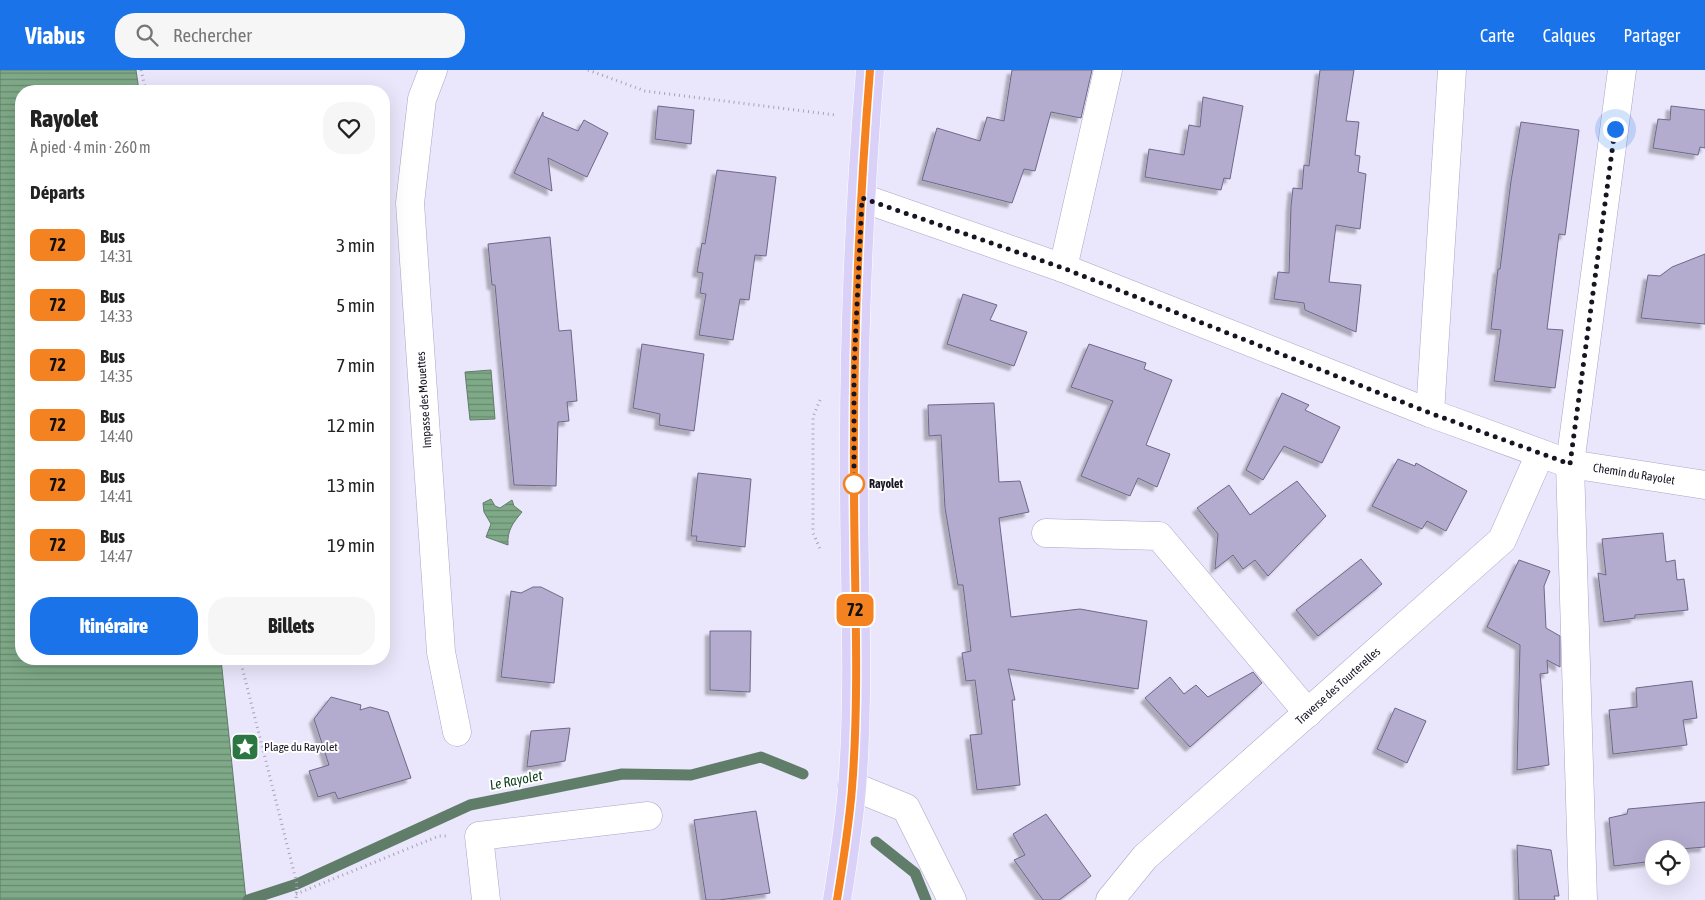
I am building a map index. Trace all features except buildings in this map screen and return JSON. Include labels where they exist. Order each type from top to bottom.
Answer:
[{"type":"main road","points":[[837,900],[852,786],[855,683],[854,369],[870,70]]},
{"type":"street","name":"Impasse des Mouettes","points":[[433,70],[422,99],[410,203],[441,652],[457,732]]},
{"type":"street","points":[[1063,268],[1108,70]]},
{"type":"street","points":[[1430,413],[1452,70]]},
{"type":"street","points":[[1583,900],[1570,464],[1622,70]]},
{"type":"street","name":"Chemin du Rayolet","points":[[862,198],[1063,268],[1430,413],[1540,454],[1570,464],[1705,485]]},
{"type":"street","name":"Traverse des Tourterelles","points":[[1110,900],[1145,857],[1502,540],[1540,454]]},
{"type":"street","points":[[1046,533],[1158,536],[1308,713]]},
{"type":"street","points":[[852,786],[906,808],[952,900]]},
{"type":"street","points":[[486,900],[478,836],[648,816]]},
{"type":"path","points":[[141,70],[145,85]]},
{"type":"path","points":[[588,70],[645,91],[836,116]]},
{"type":"path","points":[[242,665],[297,884],[296,900]]},
{"type":"path","points":[[296,894],[439,836],[478,836]]},
{"type":"shaded area","points":[[0,70],[136,70],[138,85],[15,85],[15,665],[222,665],[246,900],[0,900]]},
{"type":"shaded area","points":[[491,370],[495,419],[470,420],[465,372]]},
{"type":"shaded area","points":[[491,499],[495,506],[500,508],[512,500],[514,506],[522,512],[511,527],[508,535],[508,545],[486,537],[491,524],[484,512],[483,503]]},
{"type":"waterway","name":"Le Rayolet","points":[[248,900],[297,884],[470,805],[622,774],[691,775],[761,757],[803,774]]},
{"type":"waterway","name":"Le Rayolet","points":[[876,842],[915,873],[926,900]]},
{"type":"bus line","name":"72","points":[[837,900],[852,786],[855,683],[854,369],[870,70]]},
{"type":"place","name":"Rayolet","points":[[854,484]]},
{"type":"place","name":"Plage du Rayolet","points":[[245,747]]},
{"type":"route","points":[[854,484],[854,369],[862,198],[1063,268],[1430,413],[1570,464],[1615,129]]}]
